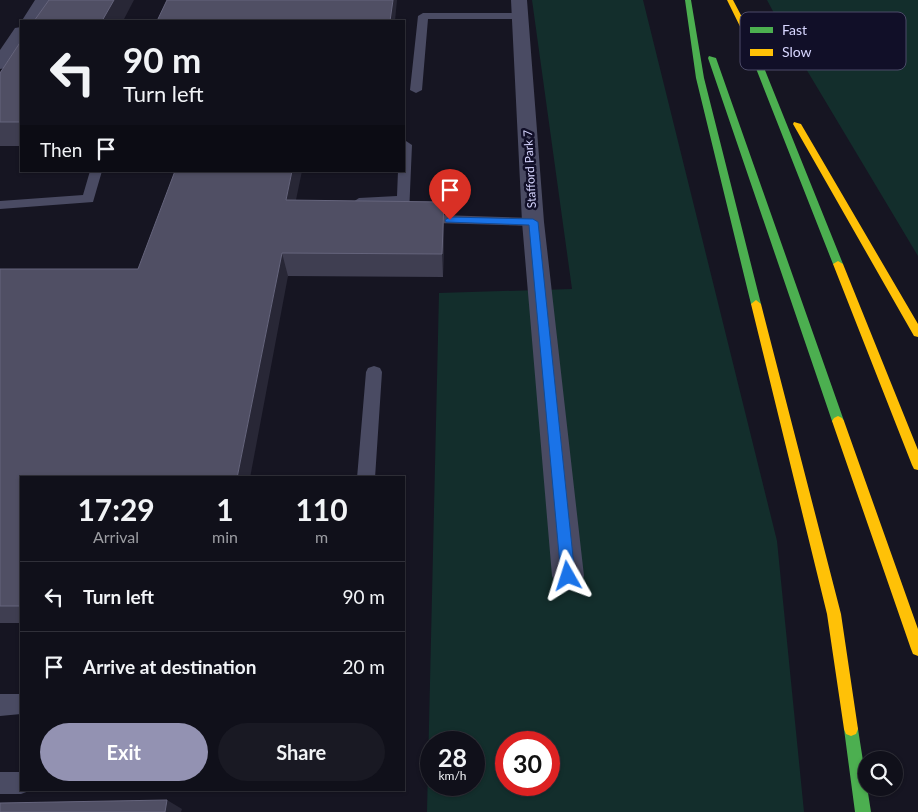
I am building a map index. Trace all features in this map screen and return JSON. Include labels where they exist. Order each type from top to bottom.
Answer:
[{"type":"highway","points":[[690,0],[918,649]]},
{"type":"highway","points":[[690,0],[700,78],[834,614],[863,812]]},
{"type":"highway","points":[[730,0],[740,22]]},
{"type":"highway","points":[[761,70],[918,465]]},
{"type":"highway","points":[[766,70],[918,333]]},
{"type":"street","points":[[30,20],[43,0]]},
{"type":"street","name":"Stafford Park 7","points":[[520,8],[533,222],[568,576]]},
{"type":"street","points":[[0,64],[20,34]]},
{"type":"lane","points":[[416,90],[423,16],[520,8]]},
{"type":"lane","points":[[405,159],[406,145]]},
{"type":"lane","points":[[0,205],[88,199],[96,172]]},
{"type":"lane","points":[[404,172],[402,218],[533,222]]},
{"type":"lane","points":[[342,203],[402,200]]},
{"type":"lane","points":[[366,476],[374,372]]},
{"type":"lane","points":[[0,705],[20,704]]},
{"type":"green space","points":[[532,0],[643,0],[777,541],[804,812],[427,812],[427,796],[485,796],[485,731],[429,731],[439,293],[572,289]]},
{"type":"green space","points":[[767,0],[918,0],[918,256],[807,70],[906,70],[906,12],[773,12]]},
{"type":"building","points":[[49,0],[114,0],[103,20],[35,20]]},
{"type":"building","points":[[167,0],[393,0],[390,20],[157,20]]},
{"type":"building","points":[[20,43],[20,122],[0,122],[0,73]]},
{"type":"building","points":[[175,172],[292,172],[286,200],[444,202],[442,254],[282,253],[237,476],[20,476],[20,606],[0,606],[0,269],[138,269]]},
{"type":"building","points":[[167,800],[165,812],[0,812],[0,803]]},
{"type":"traffic: fast","points":[[688,0],[700,78],[756,304]]},
{"type":"traffic: fast","points":[[712,58],[838,421]]},
{"type":"traffic: fast","points":[[761,70],[838,264]]},
{"type":"traffic: fast","points":[[851,729],[863,812]]},
{"type":"traffic: slow","points":[[730,0],[740,20]]},
{"type":"traffic: slow","points":[[797,124],[918,333]]},
{"type":"traffic: slow","points":[[838,264],[918,465]]},
{"type":"traffic: slow","points":[[756,304],[834,614],[851,729]]},
{"type":"traffic: slow","points":[[838,421],[918,649]]},
{"type":"route","points":[[450,220],[533,222],[568,576]]}]
